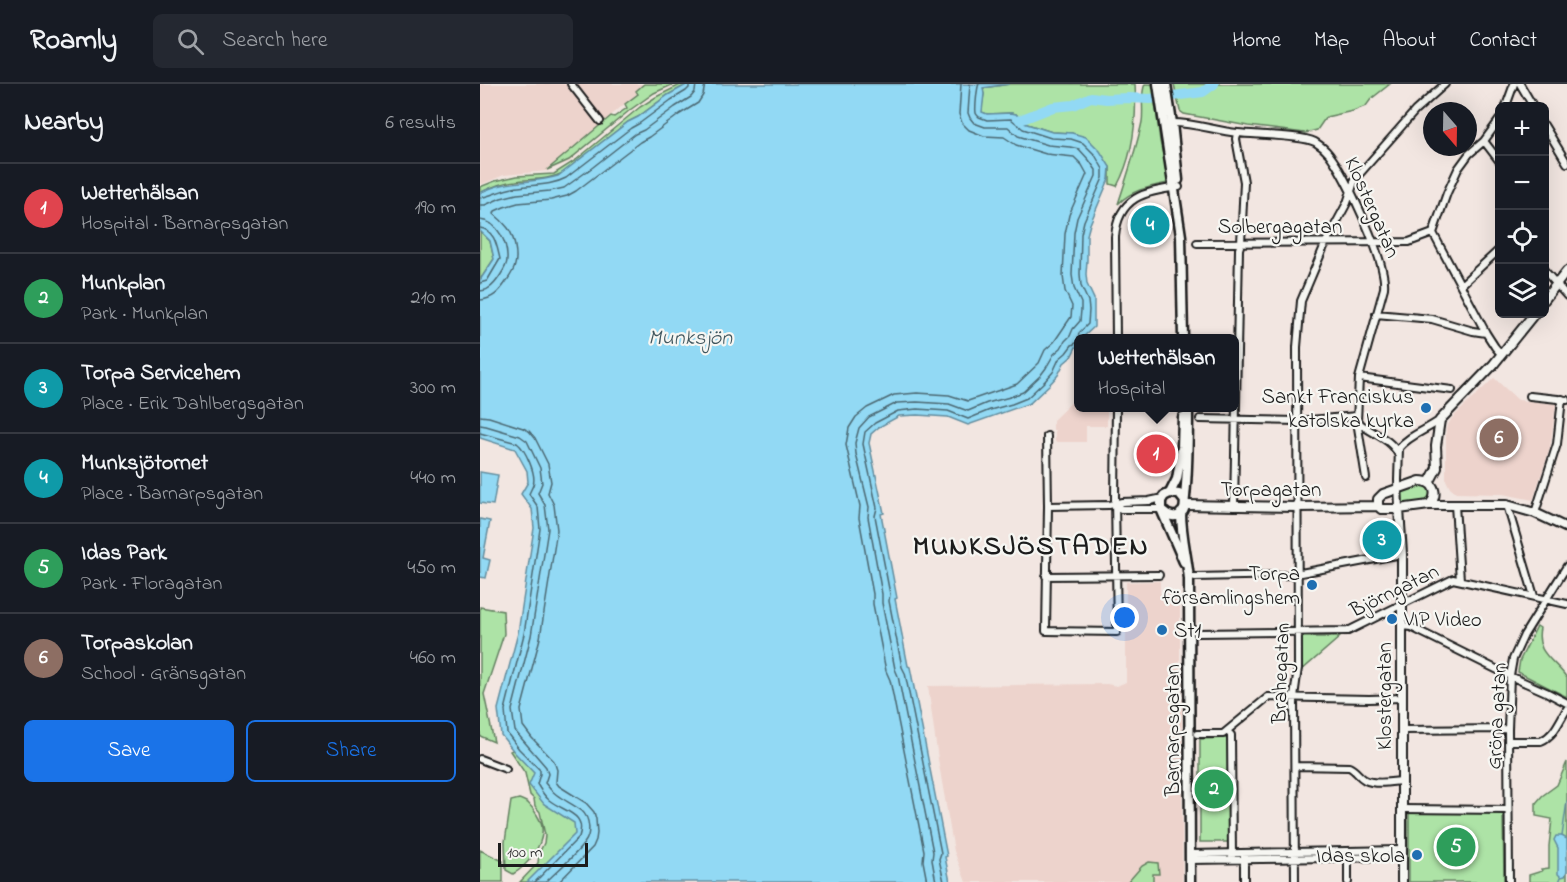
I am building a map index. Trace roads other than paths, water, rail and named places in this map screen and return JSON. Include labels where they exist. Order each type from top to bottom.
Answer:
[{"type":"main road","points":[[1162,86],[1185,248],[1188,334]]},
{"type":"main road","points":[[1176,187],[1181,236],[1183,334]]},
{"type":"main road","points":[[1166,495],[1179,494],[1183,506],[1177,516],[1171,516],[1162,510],[1161,503],[1166,495],[1177,479],[1182,447],[1183,412]]},
{"type":"main road","name":"Barnarpsgatan","points":[[1188,412],[1187,480],[1181,529],[1192,578],[1191,882]]},
{"type":"main road","name":"Barnarpsgatan","points":[[1162,510],[1192,578]]},
{"type":"street","points":[[571,84],[600,121]]},
{"type":"street","name":"Brahegatan","points":[[1295,882],[1294,697],[1298,668],[1300,301],[1326,242],[1347,203],[1355,178],[1402,125],[1445,84]]},
{"type":"street","points":[[1507,102],[1514,84]]},
{"type":"street","points":[[1520,84],[1531,102]]},
{"type":"street","name":"Klostergatan","points":[[1168,124],[1182,122],[1237,133],[1308,139],[1324,148],[1351,189],[1373,242],[1384,277],[1384,288],[1359,378],[1357,419],[1366,478]]},
{"type":"street","points":[[1495,126],[1484,141],[1469,153],[1458,169],[1433,233],[1486,333],[1502,355]]},
{"type":"street","points":[[1549,132],[1567,163]]},
{"type":"street","points":[[1237,133],[1236,139],[1244,182],[1238,334]]},
{"type":"street","points":[[1484,141],[1495,156]]},
{"type":"street","points":[[1116,334],[1115,237],[1120,217],[1125,207],[1137,197],[1148,192],[1176,187]]},
{"type":"street","name":"Solbergagatan","points":[[1197,243],[1409,242],[1433,233]]},
{"type":"street","points":[[1461,285],[1495,254]]},
{"type":"street","points":[[1549,295],[1567,271]]},
{"type":"street","points":[[1549,275],[1567,296]]},
{"type":"street","points":[[1376,314],[1432,319],[1486,333]]},
{"type":"street","points":[[1399,509],[1399,448],[1408,439],[1440,420],[1502,355],[1531,318]]},
{"type":"street","points":[[1359,378],[1452,390]]},
{"type":"street","points":[[1530,396],[1565,400],[1557,444],[1535,513]]},
{"type":"street","points":[[1047,436],[1046,631],[1117,632],[1116,412]]},
{"type":"street","points":[[1234,507],[1236,412]]},
{"type":"street","points":[[1200,419],[1298,421],[1357,419],[1367,430],[1390,442],[1398,454]]},
{"type":"street","points":[[1429,505],[1435,492],[1434,487],[1429,483],[1437,468],[1437,434],[1440,420]]},
{"type":"street","name":"Torpagatan","points":[[1357,507],[1383,494],[1420,481],[1429,483]]},
{"type":"street","points":[[1378,506],[1378,499],[1383,494]]},
{"type":"street","points":[[1048,506],[1115,505],[1122,502],[1149,501],[1166,495]]},
{"type":"street","points":[[1434,498],[1444,505]]},
{"type":"street","points":[[1115,505],[1121,509],[1162,510]]},
{"type":"street","points":[[1429,505],[1507,505],[1535,513],[1567,528]]},
{"type":"street","name":"Torpagatan","points":[[1183,506],[1378,506],[1381,509],[1399,509],[1429,505]]},
{"type":"street","points":[[1455,505],[1460,580]]},
{"type":"street","points":[[1507,505],[1534,596]]},
{"type":"street","name":"Klostergatan","points":[[1399,509],[1402,554],[1402,882]]},
{"type":"street","points":[[1192,578],[1290,575],[1402,554]]},
{"type":"street","name":"Gröna gatan","points":[[1509,882],[1510,676],[1513,660],[1524,635],[1567,566]]},
{"type":"street","points":[[1046,576],[1159,575]]},
{"type":"street","name":"Björngatan","points":[[1197,633],[1348,631],[1454,579],[1567,604]]},
{"type":"street","points":[[1402,626],[1411,627],[1567,703]]},
{"type":"street","points":[[1197,734],[1223,734],[1268,697],[1402,698]]},
{"type":"street","points":[[1509,741],[1540,741],[1546,738],[1553,733],[1567,709]]},
{"type":"street","points":[[1402,730],[1508,729]]},
{"type":"street","points":[[1227,731],[1230,735],[1232,857]]},
{"type":"street","points":[[480,759],[506,769]]},
{"type":"street","points":[[1294,766],[1349,767],[1368,782],[1401,782]]},
{"type":"street","points":[[1402,809],[1508,810]]},
{"type":"street","points":[[1348,854],[1348,882]]},
{"type":"street","points":[[1190,857],[1402,854]]},
{"type":"street","points":[[1244,856],[1244,882]]},
{"type":"water","name":"Munksjön","points":[[688,84],[1010,84],[983,88],[982,112],[1016,114],[1024,123],[1052,132],[1072,133],[1086,137],[1100,151],[1110,167],[1109,179],[1087,235],[1086,274],[1087,284],[1094,299],[1094,327],[1086,334],[1074,334],[1074,351],[1058,375],[1030,403],[968,425],[948,417],[899,416],[871,434],[869,443],[884,513],[881,514],[897,598],[895,599],[947,856],[945,857],[950,882],[527,882],[575,834],[574,823],[544,804],[529,785],[534,773],[501,735],[498,709],[518,633],[534,528],[532,509],[521,494],[528,482],[527,471],[515,449],[480,438],[480,280],[494,259],[490,241],[480,231],[480,193],[499,186],[558,176],[628,122]]},
{"type":"water","points":[[480,472],[498,475],[493,505],[480,503]]},
{"type":"water","points":[[480,519],[490,521],[483,558],[490,560],[486,578],[480,577]]},
{"type":"water","points":[[1556,836],[1567,839],[1567,871],[1565,876],[1561,877],[1558,874],[1558,848],[1554,840]]},
{"type":"waterway","points":[[1020,120],[1053,107],[1073,105],[1091,97],[1150,99],[1203,92],[1214,84]]},
{"type":"waterway","points":[[1562,836],[1567,801]]},
{"type":"waterway","points":[[1559,882],[1561,877]]},
{"type":"place","name":"Munksjötornet","points":[[1150,225]]},
{"type":"place","name":"Sankt Franciskus katolska kyrka","points":[[1426,408]]},
{"type":"place","name":"Torpaskolan","points":[[1499,438]]},
{"type":"place","name":"Wetterhälsan","points":[[1156,454]]},
{"type":"place","name":"Torpa Servicehem","points":[[1382,540]]},
{"type":"place","name":"Torpa församlingshem","points":[[1312,585]]},
{"type":"place","name":"VIP Video","points":[[1392,619]]},
{"type":"place","name":"St1","points":[[1162,630]]},
{"type":"place","name":"Munkplan","points":[[1214,789]]},
{"type":"place","name":"Idas Park","points":[[1456,847]]},
{"type":"place","name":"Idas skola","points":[[1417,855]]},
{"type":"district","name":"MUNKSJÖSTADEN","points":[[1031,545]]}]
